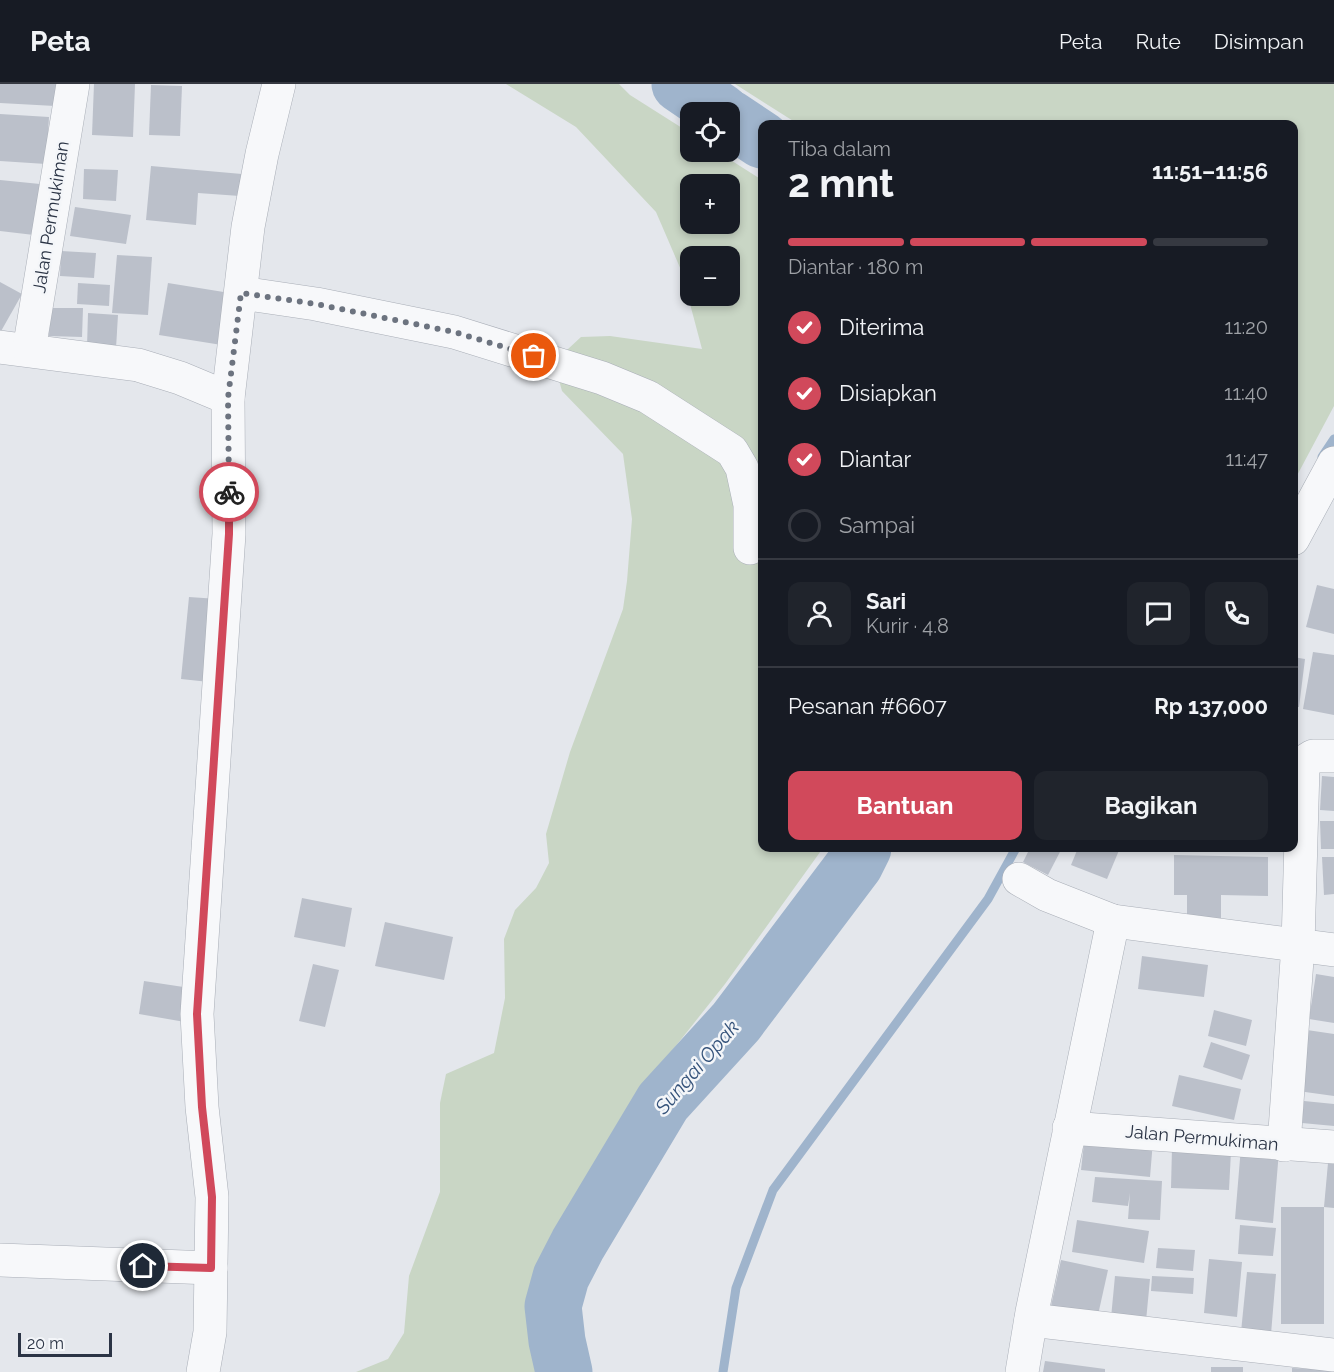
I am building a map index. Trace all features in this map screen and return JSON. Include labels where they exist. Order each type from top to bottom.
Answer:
[{"type":"street","name":"Jalan Permukiman","points":[[73,84],[14,348],[138,365],[180,378],[228,398]]},
{"type":"street","points":[[203,1372],[210,1332],[212,1197],[202,1107],[197,1014],[229,534],[228,398],[248,227],[272,85]]},
{"type":"street","points":[[241,293],[316,304],[454,332],[602,378],[648,397],[732,451],[742,468],[750,505],[750,548]]},
{"type":"street","points":[[1298,530],[1334,463]]},
{"type":"street","points":[[1284,1145],[1298,945],[1303,767],[1305,761],[1313,756],[1334,756]]},
{"type":"street","points":[[1019,879],[1047,895],[1113,921],[1334,950]]},
{"type":"street","points":[[1022,1372],[1069,1128],[1113,921]]},
{"type":"street","name":"Jalan Permukiman","points":[[1069,1128],[1334,1148]]},
{"type":"street","points":[[0,1260],[211,1268]]},
{"type":"street","points":[[1031,1320],[1334,1355]]},
{"type":"green space","points":[[506,84],[619,84],[630,95],[680,127],[680,162],[734,162],[758,177],[758,852],[820,852],[725,984],[648,1081],[546,1372],[356,1372],[388,1359],[404,1333],[409,1276],[440,1192],[440,1103],[446,1074],[494,1053],[505,998],[504,939],[515,910],[536,888],[549,863],[546,834],[570,752],[623,609],[632,519],[623,454],[562,391],[554,362],[581,337],[610,336],[702,349],[691,306],[740,306],[740,246],[680,246],[680,268],[656,212],[576,127]]},
{"type":"green space","points":[[735,84],[1334,84],[1334,406],[1298,474],[1298,120],[792,120]]},
{"type":"building","points":[[0,84],[56,84],[55,106],[0,103]]},
{"type":"building","points":[[94,84],[135,84],[133,137],[92,135]]},
{"type":"building","points":[[151,85],[182,86],[180,136],[149,135]]},
{"type":"building","points":[[0,114],[49,117],[46,164],[0,161]]},
{"type":"building","points":[[151,166],[242,174],[240,196],[198,193],[196,225],[146,220]]},
{"type":"building","points":[[84,169],[118,170],[116,201],[83,199]]},
{"type":"building","points":[[0,180],[40,184],[34,235],[0,231]]},
{"type":"building","points":[[75,207],[131,215],[126,244],[70,236]]},
{"type":"building","points":[[61,251],[96,253],[94,278],[60,276]]},
{"type":"building","points":[[117,255],[152,257],[148,315],[112,313]]},
{"type":"building","points":[[0,282],[22,294],[0,333]]},
{"type":"building","points":[[78,283],[110,285],[109,306],[77,304]]},
{"type":"building","points":[[168,283],[236,294],[228,346],[159,335]]},
{"type":"building","points":[[50,308],[83,308],[82,337],[49,336]]},
{"type":"building","points":[[88,313],[118,315],[116,348],[87,347]]},
{"type":"building","points":[[1317,585],[1334,589],[1334,634],[1306,627]]},
{"type":"building","points":[[189,597],[218,599],[209,682],[181,679]]},
{"type":"building","points":[[1313,652],[1334,655],[1334,715],[1303,709]]},
{"type":"building","points":[[1298,658],[1305,659],[1298,707]]},
{"type":"building","points":[[1322,776],[1334,777],[1334,811],[1320,810]]},
{"type":"building","points":[[1320,821],[1334,821],[1334,849],[1321,849]]},
{"type":"building","points":[[1028,852],[1060,852],[1048,875],[1023,862]]},
{"type":"building","points":[[1076,852],[1118,852],[1107,879],[1071,865]]},
{"type":"building","points":[[1174,855],[1268,857],[1268,896],[1221,895],[1221,918],[1187,917],[1187,895],[1174,895]]},
{"type":"building","points":[[1322,857],[1334,857],[1334,894],[1324,895]]},
{"type":"building","points":[[302,898],[352,908],[345,947],[294,937]]},
{"type":"building","points":[[385,922],[453,937],[444,980],[375,966]]},
{"type":"building","points":[[1142,956],[1208,965],[1204,997],[1138,989]]},
{"type":"building","points":[[313,964],[339,970],[325,1027],[299,1021]]},
{"type":"building","points":[[1316,974],[1334,977],[1334,1023],[1309,1019]]},
{"type":"building","points":[[144,981],[190,988],[185,1022],[139,1014]]},
{"type":"building","points":[[1214,1010],[1252,1020],[1246,1046],[1208,1036]]},
{"type":"building","points":[[1307,1030],[1334,1034],[1334,1096],[1298,1091]]},
{"type":"building","points":[[1211,1042],[1250,1055],[1242,1080],[1203,1067]]},
{"type":"building","points":[[1179,1075],[1241,1089],[1234,1120],[1172,1106]]},
{"type":"building","points":[[1304,1101],[1334,1104],[1334,1126],[1302,1123]]},
{"type":"building","points":[[1085,1134],[1153,1141],[1150,1177],[1081,1170]]},
{"type":"building","points":[[1241,1147],[1279,1151],[1273,1223],[1235,1219]]},
{"type":"building","points":[[1172,1148],[1231,1151],[1229,1190],[1171,1188]]},
{"type":"building","points":[[1329,1152],[1334,1152],[1334,1208],[1324,1207]]},
{"type":"building","points":[[1095,1177],[1162,1181],[1160,1220],[1128,1219],[1130,1193],[1128,1206],[1092,1202]]},
{"type":"building","points":[[1281,1207],[1324,1207],[1324,1324],[1281,1324]]},
{"type":"building","points":[[1077,1220],[1149,1231],[1144,1263],[1072,1252]]},
{"type":"building","points":[[1240,1225],[1276,1228],[1273,1256],[1238,1254]]},
{"type":"building","points":[[1158,1248],[1195,1250],[1193,1271],[1156,1268]]},
{"type":"building","points":[[1209,1259],[1242,1262],[1237,1317],[1204,1313]]},
{"type":"building","points":[[1061,1260],[1108,1270],[1098,1315],[1051,1306]]},
{"type":"building","points":[[1247,1272],[1276,1274],[1271,1334],[1241,1332]]},
{"type":"building","points":[[1115,1276],[1150,1279],[1146,1321],[1111,1318]]},
{"type":"building","points":[[1152,1276],[1194,1278],[1193,1294],[1151,1291]]},
{"type":"building","points":[[1045,1361],[1105,1369],[1105,1372],[1043,1372]]},
{"type":"building","points":[[1211,1367],[1243,1367],[1243,1372],[1211,1372]]},
{"type":"building","points":[[1292,1368],[1334,1370],[1334,1372],[1292,1372]]},
{"type":"waterway","name":"Sungai Opak","points":[[680,84],[706,102]]},
{"type":"waterway","name":"Sungai Opak","points":[[740,125],[758,137]]},
{"type":"waterway","points":[[1322,457],[1334,439]]},
{"type":"waterway","name":"Sungai Opak","points":[[564,1372],[557,1341],[553,1306],[561,1277],[578,1244],[663,1102],[736,1022],[855,864],[861,852]]},
{"type":"waterway","points":[[723,1372],[736,1288],[773,1190],[988,899],[1014,852]]},
{"type":"way so far","points":[[229,492],[228,398],[241,293],[316,304],[454,332],[534,356]]},
{"type":"route","points":[[143,1266],[211,1268],[212,1197],[202,1107],[197,1014],[216,701],[229,534],[229,492]]}]
